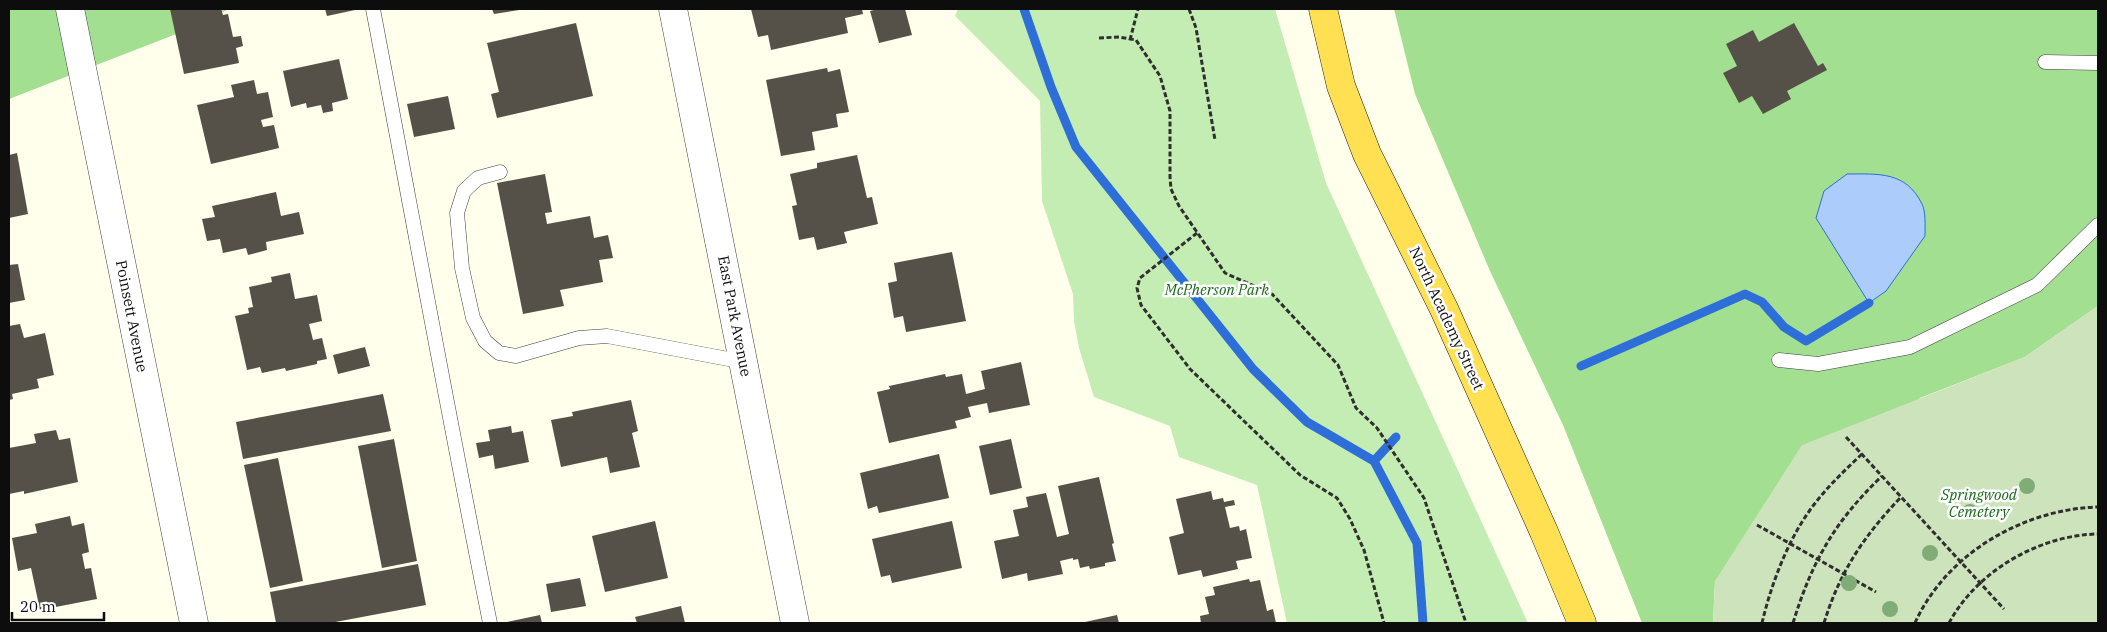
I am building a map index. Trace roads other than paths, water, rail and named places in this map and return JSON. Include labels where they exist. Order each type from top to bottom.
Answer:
[{"type":"highway","name":"North Academy Street","points":[[1323,9],[1341,86],[1367,154],[1444,309],[1544,532],[1582,623]]},
{"type":"street","name":"Poinsett Avenue","points":[[70,9],[194,623]]},
{"type":"street","name":"East Park Avenue","points":[[673,9],[795,623]]},
{"type":"lane","points":[[373,9],[419,250],[435,350],[490,623]]},
{"type":"lane","points":[[2045,62],[2098,63]]},
{"type":"lane","points":[[500,172],[478,178],[464,191],[458,213],[462,268],[473,318],[486,341],[499,353],[516,356],[580,338],[607,336],[744,362]]},
{"type":"lane","points":[[1779,360],[1818,364],[1910,347],[2037,285],[2098,225]]},
{"type":"water","points":[[1847,174],[1880,175],[1899,180],[1908,185],[1915,193],[1924,211],[1925,236],[1886,291],[1869,303],[1816,218],[1824,191]]},
{"type":"waterway","points":[[1024,9],[1051,87],[1076,147],[1253,369],[1307,422],[1374,461],[1417,543],[1423,623]]},
{"type":"waterway","points":[[1581,366],[1745,294],[1762,302],[1784,327],[1806,341],[1869,303]]},
{"type":"waterway","points":[[1374,461],[1396,437]]},
{"type":"park label","name":"McPherson Park","points":[[1217,289]]},
{"type":"park label","name":"Springwood Cemetery","points":[[1979,502]]}]
